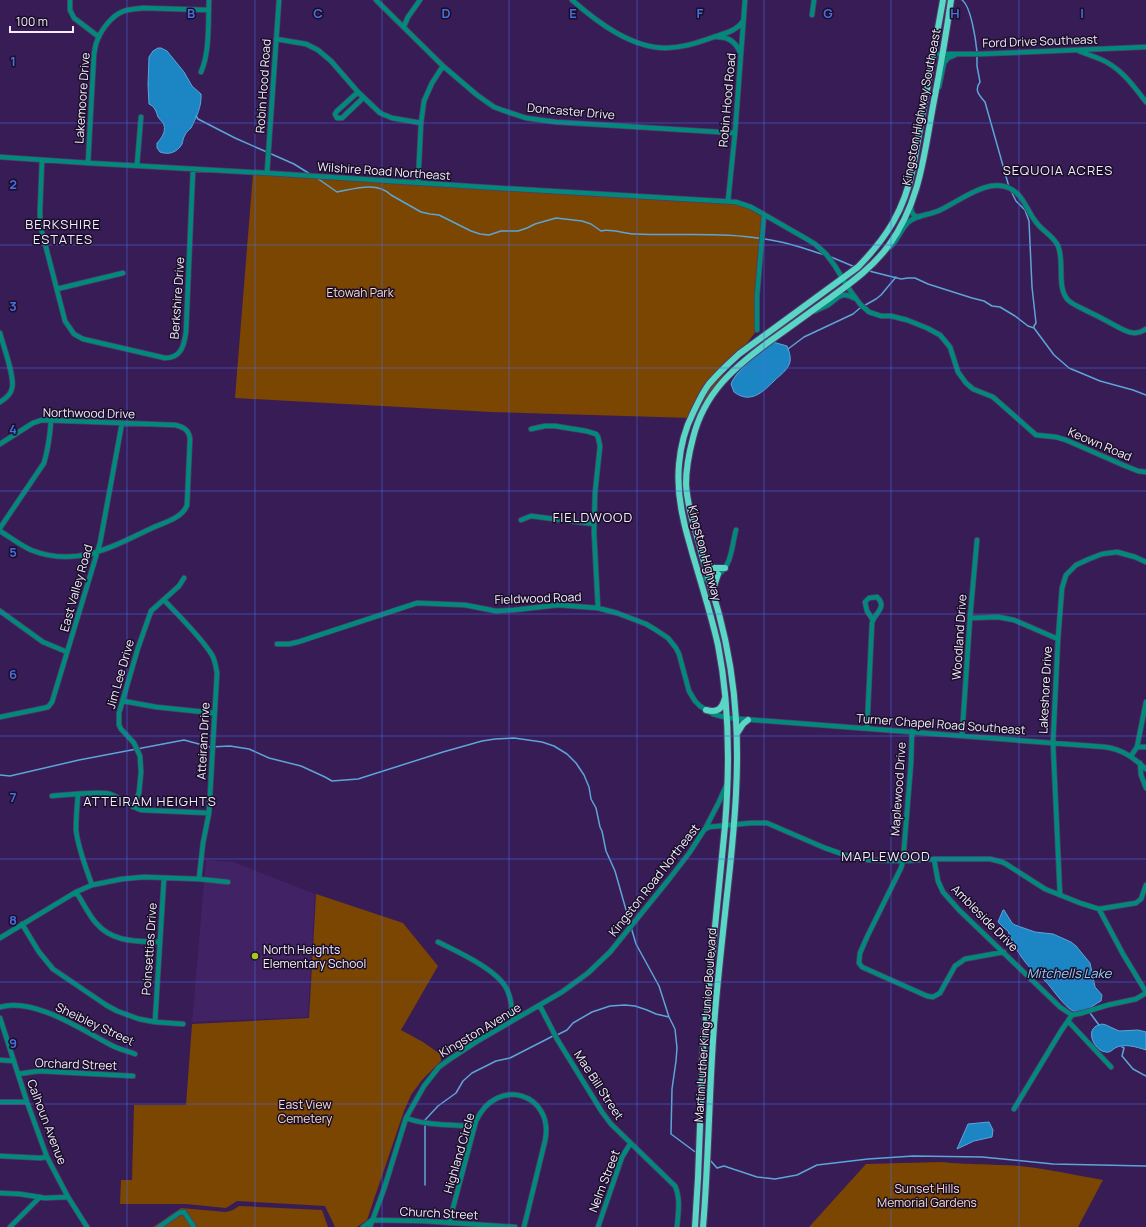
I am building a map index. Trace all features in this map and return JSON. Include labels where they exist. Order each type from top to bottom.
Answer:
[{"type":"main road","name":"Kingston Highway","points":[[725,826],[728,778],[728,718],[717,641],[683,518],[678,472],[680,455],[690,419],[704,392],[728,363],[858,266],[875,249],[896,217],[903,204],[912,176],[943,0]]},
{"type":"main road","name":"Kingston Highway Southeast","points":[[863,274],[880,257],[900,229],[911,205],[921,174],[943,54],[951,0]]},
{"type":"main road","name":"Kingston Highway","points":[[737,736],[727,649],[690,513],[686,484],[689,454],[697,423],[714,393],[732,371],[755,352],[863,274]]},
{"type":"main road","points":[[704,562],[714,568],[725,568]]},
{"type":"main road","points":[[712,592],[718,574]]},
{"type":"main road","points":[[706,710],[713,712],[720,708],[722,706],[725,694]]},
{"type":"main road","points":[[734,825],[737,773],[737,736],[742,724],[748,720]]},
{"type":"main road","name":"Martin Luther King Junior Boulevard","points":[[703,1227],[706,1192],[712,1040],[734,825]]},
{"type":"main road","name":"Martin Luther King Junior Boulevard","points":[[695,1227],[703,1048],[725,826]]},
{"type":"street","points":[[70,0],[70,10],[74,18],[99,37]]},
{"type":"street","points":[[201,72],[204,66],[208,37],[209,0]]},
{"type":"street","name":"Robin Hood Road","points":[[267,173],[279,0]]},
{"type":"street","name":"Doncaster Drive","points":[[376,0],[443,66],[477,95],[494,107],[511,114],[526,118],[556,122],[735,133]]},
{"type":"street","points":[[404,26],[408,17],[420,0]]},
{"type":"street","points":[[572,0],[583,10],[620,35],[639,43],[665,48],[691,45],[715,37],[735,29],[741,25],[744,20]]},
{"type":"street","name":"Robin Hood Road","points":[[728,201],[746,0]]},
{"type":"street","points":[[812,15],[814,0]]},
{"type":"street","name":"Lakemoore Drive","points":[[88,163],[94,54],[97,41],[109,22],[124,11],[133,9],[209,10]]},
{"type":"street","points":[[715,37],[724,37],[732,41],[741,53]]},
{"type":"street","points":[[276,39],[306,44],[318,50],[331,61],[363,98],[380,113],[392,118],[421,123]]},
{"type":"street","name":"Ford Drive Southeast","points":[[934,54],[1146,47]]},
{"type":"street","points":[[1076,50],[1100,58],[1114,67],[1127,78],[1146,102]]},
{"type":"street","points":[[934,104],[941,82],[944,63],[948,58],[958,54]]},
{"type":"street","points":[[418,182],[421,123],[424,101],[426,94],[443,66]]},
{"type":"street","points":[[358,92],[334,114],[337,118],[342,118],[345,116],[363,98]]},
{"type":"street","points":[[137,165],[141,117]]},
{"type":"street","name":"Wilshire Road Northeast","points":[[0,157],[728,201],[743,204],[815,244],[826,254],[847,286]]},
{"type":"street","name":"Berkshire Drive","points":[[42,160],[40,224],[65,321],[74,334],[83,339],[165,358],[172,358],[180,352],[185,342],[193,169]]},
{"type":"street","points":[[880,257],[898,239],[910,220],[941,210],[974,192],[990,186],[1002,186],[1012,189],[1023,200],[1037,224],[1043,231],[1056,241],[1061,256],[1064,294],[1068,300],[1130,333],[1139,333],[1146,329]]},
{"type":"street","points":[[911,205],[913,215],[919,217]]},
{"type":"street","points":[[757,330],[756,302],[764,215]]},
{"type":"street","points":[[57,289],[123,273]]},
{"type":"street","name":"Keown Road","points":[[847,286],[864,309],[874,314],[907,320],[940,335],[950,348],[958,372],[966,383],[973,389],[993,397],[1036,435],[1061,438],[1123,465],[1146,472]]},
{"type":"street","points":[[805,316],[827,305],[841,295],[847,294],[856,299]]},
{"type":"street","points":[[0,332],[12,377],[13,387],[7,398],[0,402]]},
{"type":"street","name":"Northwood Drive","points":[[0,444],[33,423],[42,420],[175,425],[184,428],[189,433],[190,439],[186,509],[181,514],[173,518],[97,552]]},
{"type":"street","points":[[51,421],[50,439],[44,463],[0,529],[24,546],[42,554],[55,556],[77,556],[97,552]]},
{"type":"street","name":"East Valley Road","points":[[0,717],[44,708],[50,705],[97,552],[122,424]]},
{"type":"street","points":[[531,429],[545,426],[555,426],[586,431],[596,434],[598,437],[600,446],[595,492],[594,524],[598,608]]},
{"type":"street","points":[[521,520],[532,516],[594,524]]},
{"type":"street","points":[[700,580],[718,574],[725,568],[730,558],[736,530]]},
{"type":"street","name":"Woodland Drive","points":[[962,735],[977,540]]},
{"type":"street","name":"Lakeshore Drive","points":[[1060,895],[1053,742],[1062,588],[1066,575],[1076,565],[1102,554],[1117,552],[1146,562]]},
{"type":"street","name":"Jim Lee Drive","points":[[133,807],[139,793],[141,772],[140,756],[134,744],[119,725],[119,713],[138,648],[151,611],[179,586],[184,578]]},
{"type":"street","points":[[867,728],[873,620],[881,608],[877,597],[869,598],[865,602],[867,611],[873,620]]},
{"type":"street","name":"Atteiram Drive","points":[[164,600],[194,632],[215,662],[216,673],[209,814],[203,843],[199,879]]},
{"type":"street","name":"Fieldwood Road","points":[[278,644],[298,642],[417,603],[465,605],[496,611],[558,605],[598,608],[617,613],[646,624],[668,638],[679,654],[689,691],[695,701],[706,710],[719,717],[728,718]]},
{"type":"street","points":[[0,611],[43,642],[67,652]]},
{"type":"street","points":[[970,618],[998,618],[1014,620],[1058,639]]},
{"type":"street","points":[[123,700],[156,707],[214,713]]},
{"type":"street","points":[[1131,756],[1137,747],[1146,702]]},
{"type":"street","name":"Turner Chapel Road Southeast","points":[[728,718],[1053,742],[1111,748],[1122,751],[1131,756],[1146,769]]},
{"type":"street","name":"Maplewood Drive","points":[[912,731],[911,763],[903,861],[867,937],[859,958],[859,963],[862,967],[927,996],[933,997],[940,993],[956,966],[965,959],[1004,952]]},
{"type":"street","points":[[1137,747],[1146,748]]},
{"type":"street","points":[[1140,763],[1141,775],[1146,788]]},
{"type":"street","points":[[704,830],[719,802],[728,778]]},
{"type":"street","points":[[52,796],[104,793],[115,796],[133,807],[147,810],[209,814]]},
{"type":"street","points":[[78,794],[76,830],[92,885]]},
{"type":"street","name":"Kingston Road Northeast","points":[[598,965],[670,878],[690,852],[704,830],[711,826],[767,823],[825,848],[848,856],[868,860],[903,861],[934,859],[990,859],[1002,862],[1024,874],[1045,889],[1099,909]]},
{"type":"street","name":"Ambleside Drive","points":[[934,859],[938,881],[943,892],[959,910],[1060,1007],[1072,1016]]},
{"type":"street","points":[[0,938],[76,892],[92,885],[134,877],[199,879],[228,882]]},
{"type":"street","name":"Poinsettias Drive","points":[[155,1022],[164,878]]},
{"type":"street","points":[[1014,1109],[1060,1031],[1072,1016],[1108,1005],[1136,999],[1146,992],[1123,954],[1099,909],[1136,903],[1141,899],[1146,885]]},
{"type":"street","points":[[76,892],[96,923],[108,934],[123,940],[160,942]]},
{"type":"street","points":[[22,924],[43,957],[53,968],[106,1005],[117,1011],[139,1019],[183,1024]]},
{"type":"street","points":[[438,942],[457,951],[494,973],[507,988],[513,1020]]},
{"type":"street","name":"Kingston Avenue","points":[[370,1227],[406,1118],[421,1090],[439,1067],[456,1054],[513,1020],[540,1006],[576,983],[598,965]]},
{"type":"street","name":"Sheibley Street","points":[[0,1007],[18,1005],[57,1016],[114,1047],[134,1054]]},
{"type":"street","name":"Mae Bill Street","points":[[540,1006],[557,1039],[602,1112],[630,1144],[674,1186],[678,1194],[677,1227]]},
{"type":"street","name":"Calhoun Avenue","points":[[0,1018],[27,1102],[47,1157],[68,1197],[87,1227]]},
{"type":"street","points":[[1068,1021],[1111,1067]]},
{"type":"street","points":[[0,1060],[14,1061]]},
{"type":"street","name":"Orchard Street","points":[[18,1074],[39,1071],[134,1076]]},
{"type":"street","name":"Highland Circle","points":[[449,1223],[474,1127],[483,1108],[494,1099],[505,1095],[518,1095],[532,1101],[539,1108],[544,1115],[547,1132],[524,1227]]},
{"type":"street","points":[[0,1102],[27,1102]]},
{"type":"street","points":[[406,1118],[414,1121],[434,1124],[474,1127]]},
{"type":"street","name":"Nelm Street","points":[[598,1227],[622,1157],[630,1144]]},
{"type":"street","points":[[0,1156],[47,1157]]},
{"type":"street","points":[[0,1193],[40,1197],[68,1197]]},
{"type":"street","points":[[10,1227],[40,1197]]},
{"type":"street","points":[[159,1227],[179,1213],[184,1212],[194,1227]]},
{"type":"street","points":[[364,1227],[372,1220]]},
{"type":"street","name":"Church Street","points":[[372,1220],[424,1221],[515,1227]]},
{"type":"street","points":[[424,1221],[424,1227]]},
{"type":"shaded area","name":"North Heights Elementary School","points":[[206,860],[234,862],[315,894],[308,1017],[192,1022]]},
{"type":"green space","name":"Etowah Park","points":[[253,173],[736,202],[764,215],[757,330],[691,418],[491,412],[235,398]]},
{"type":"green space","name":"East View Cemetery","points":[[316,894],[403,923],[438,966],[401,1030],[423,1042],[440,1054],[441,1061],[422,1080],[411,1095],[404,1111],[367,1220],[357,1227],[335,1227],[325,1206],[237,1201],[226,1208],[186,1204],[120,1204],[121,1180],[132,1180],[134,1105],[186,1105],[192,1024],[309,1018]]},
{"type":"green space","name":"Sunset Hills Memorial Gardens","points":[[942,1162],[1020,1166],[1051,1170],[1103,1180],[1078,1227],[809,1227],[866,1164]]},
{"type":"green space","points":[[239,1206],[322,1210],[328,1227],[153,1227],[181,1208],[226,1212]]},
{"type":"water","points":[[158,48],[167,51],[184,72],[192,86],[201,94],[200,107],[191,128],[185,134],[180,147],[169,153],[160,152],[157,148],[157,143],[164,133],[164,125],[154,108],[149,104],[149,57],[153,51]]},
{"type":"water","points":[[773,342],[787,346],[790,354],[790,360],[786,370],[756,396],[745,397],[734,392],[731,384],[738,373]]},
{"type":"water","name":"Mitchells Lake","points":[[1003,910],[1015,925],[1035,932],[1053,934],[1071,942],[1076,946],[1090,963],[1095,987],[1102,995],[1101,1001],[1086,1010],[1079,1012],[1076,1012],[1068,1007],[1045,981],[1026,963],[1016,948],[1008,931],[998,922]]},
{"type":"water","points":[[1102,1024],[1119,1031],[1138,1030],[1146,1032],[1146,1050],[1122,1046],[1109,1052],[1100,1050],[1093,1041],[1091,1034],[1094,1028]]},
{"type":"water","points":[[989,1122],[993,1130],[992,1137],[974,1141],[957,1149],[968,1124]]},
{"type":"waterway","points":[[962,0],[968,9],[977,52]]},
{"type":"waterway","points":[[977,56],[980,82],[977,90],[985,102],[1009,187]]},
{"type":"waterway","points":[[196,116],[198,119],[235,138],[294,164],[310,174]]},
{"type":"waterway","points":[[317,178],[337,192],[365,187],[379,188],[421,212],[439,215],[480,234],[489,235],[501,231],[518,231],[556,218],[582,221],[591,224],[601,231],[608,230],[632,234],[724,235],[759,238],[789,244],[825,255]]},
{"type":"waterway","points":[[1011,191],[1016,201],[1025,210],[1029,221],[1032,287],[1036,323],[1034,328]]},
{"type":"waterway","points":[[831,257],[855,267]]},
{"type":"waterway","points":[[869,271],[901,279],[915,278],[928,284],[984,301],[992,306],[1000,307],[1028,326],[1034,328],[1054,355],[1069,368],[1100,381],[1146,395]]},
{"type":"waterway","points":[[788,349],[804,337],[853,314],[860,308],[876,299],[896,277]]},
{"type":"waterway","points":[[0,775],[10,776],[79,760],[184,740],[210,747],[230,746],[249,749],[269,758],[301,766],[332,781],[358,779],[482,741],[514,738],[542,742],[554,746],[567,754],[576,763],[584,775],[589,787],[591,799],[596,808],[606,851],[615,871],[630,924]]},
{"type":"waterway","points":[[631,927],[636,944],[659,986],[669,1017],[675,1029],[677,1048],[672,1089],[671,1134],[698,1154]]},
{"type":"waterway","points":[[557,1035],[567,1030],[573,1023],[592,1012],[610,1006],[635,1006],[669,1017]]},
{"type":"waterway","points":[[1090,1013],[1099,1025]]},
{"type":"waterway","points":[[425,1185],[425,1120],[438,1106],[456,1093],[463,1081],[472,1073],[496,1061],[510,1058],[553,1036]]},
{"type":"waterway","points":[[1122,1047],[1124,1048],[1122,1056],[1133,1069],[1146,1076]]},
{"type":"waterway","points":[[710,1160],[717,1168],[724,1166],[757,1177],[775,1179],[797,1175],[817,1165],[868,1159],[913,1156],[982,1157],[1053,1164],[1146,1166]]},
{"type":"place","name":"North Heights Elementary School","points":[[255,956]]},
{"type":"district","name":"SEQUOIA ACRES","points":[[1058,170]]},
{"type":"district","name":"BERKSHIRE ESTATES","points":[[63,232]]},
{"type":"district","name":"FIELDWOOD","points":[[593,517]]},
{"type":"district","name":"ATTEIRAM HEIGHTS","points":[[150,801]]},
{"type":"district","name":"MAPLEWOOD","points":[[886,856]]}]
